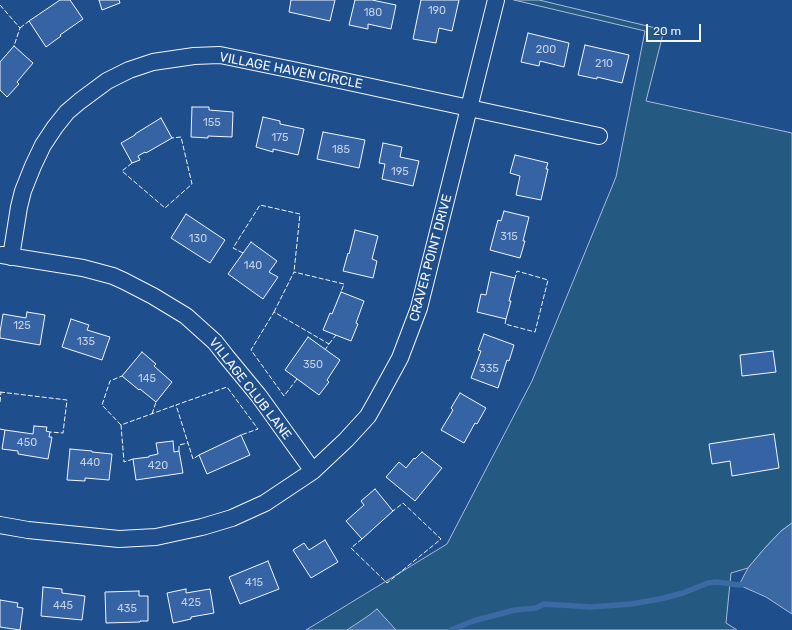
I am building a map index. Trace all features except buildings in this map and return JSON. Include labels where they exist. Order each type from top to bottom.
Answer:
[{"type":"street","name":"CRAVER POINT DRIVE","points":[[0,525],[28,530],[119,539],[156,537],[202,527],[232,518],[265,503],[313,471],[346,440],[368,416],[400,358],[419,308],[496,0]]},
{"type":"street","name":"VILLAGE HAVEN CIRCLE","points":[[5,256],[23,191],[32,166],[55,127],[67,112],[107,81],[133,68],[153,62],[194,56],[220,55],[600,136]]},
{"type":"street","name":"VILLAGE CLUB LANE","points":[[5,256],[83,268],[113,276],[153,296],[186,316],[215,342],[259,396],[313,471]]},
{"type":"shaded area","points":[[514,0],[539,0],[664,30],[646,101],[792,133],[792,523],[781,531],[748,568],[731,573],[726,623],[737,630],[306,630],[447,544],[532,381],[616,177],[645,31]]},
{"type":"shaded area","points":[[792,523],[792,614],[766,597],[739,585],[748,568],[764,549],[781,531]]},
{"type":"shaded area","points":[[377,609],[396,630],[347,630],[368,616]]},
{"type":"waterway","points":[[451,630],[473,621],[515,610],[536,608],[544,604],[591,607],[631,604],[683,593],[708,583],[717,582],[739,585],[745,584]]},
{"type":"fence","points":[[0,5],[20,28],[14,46]]},
{"type":"fence","points":[[20,28],[29,21]]},
{"type":"fence","points":[[132,163],[122,171],[165,208],[192,184],[181,137],[172,138]]},
{"type":"fence","points":[[243,253],[233,248],[260,205],[300,214],[294,272]]},
{"type":"fence","points":[[506,319],[505,324],[535,332],[548,280],[517,271],[515,278]]},
{"type":"fence","points":[[274,312],[294,272],[344,284],[341,292]]},
{"type":"fence","points":[[297,379],[284,396],[251,350],[274,312],[329,344],[325,350]]},
{"type":"fence","points":[[329,344],[336,335]]},
{"type":"fence","points":[[121,425],[102,405],[110,381],[122,376]]},
{"type":"fence","points":[[199,455],[193,459],[176,405],[227,387],[258,429],[241,435]]},
{"type":"fence","points":[[0,392],[67,400],[63,433],[50,432]]},
{"type":"fence","points":[[0,402],[1,392]]},
{"type":"fence","points":[[152,414],[156,402]]},
{"type":"fence","points":[[133,459],[124,462],[121,425],[176,405]]},
{"type":"fence","points":[[0,429],[5,430]]},
{"type":"fence","points":[[179,451],[179,445],[188,443]]},
{"type":"fence","points":[[362,539],[351,548],[387,583],[441,539],[403,503],[393,511]]}]
